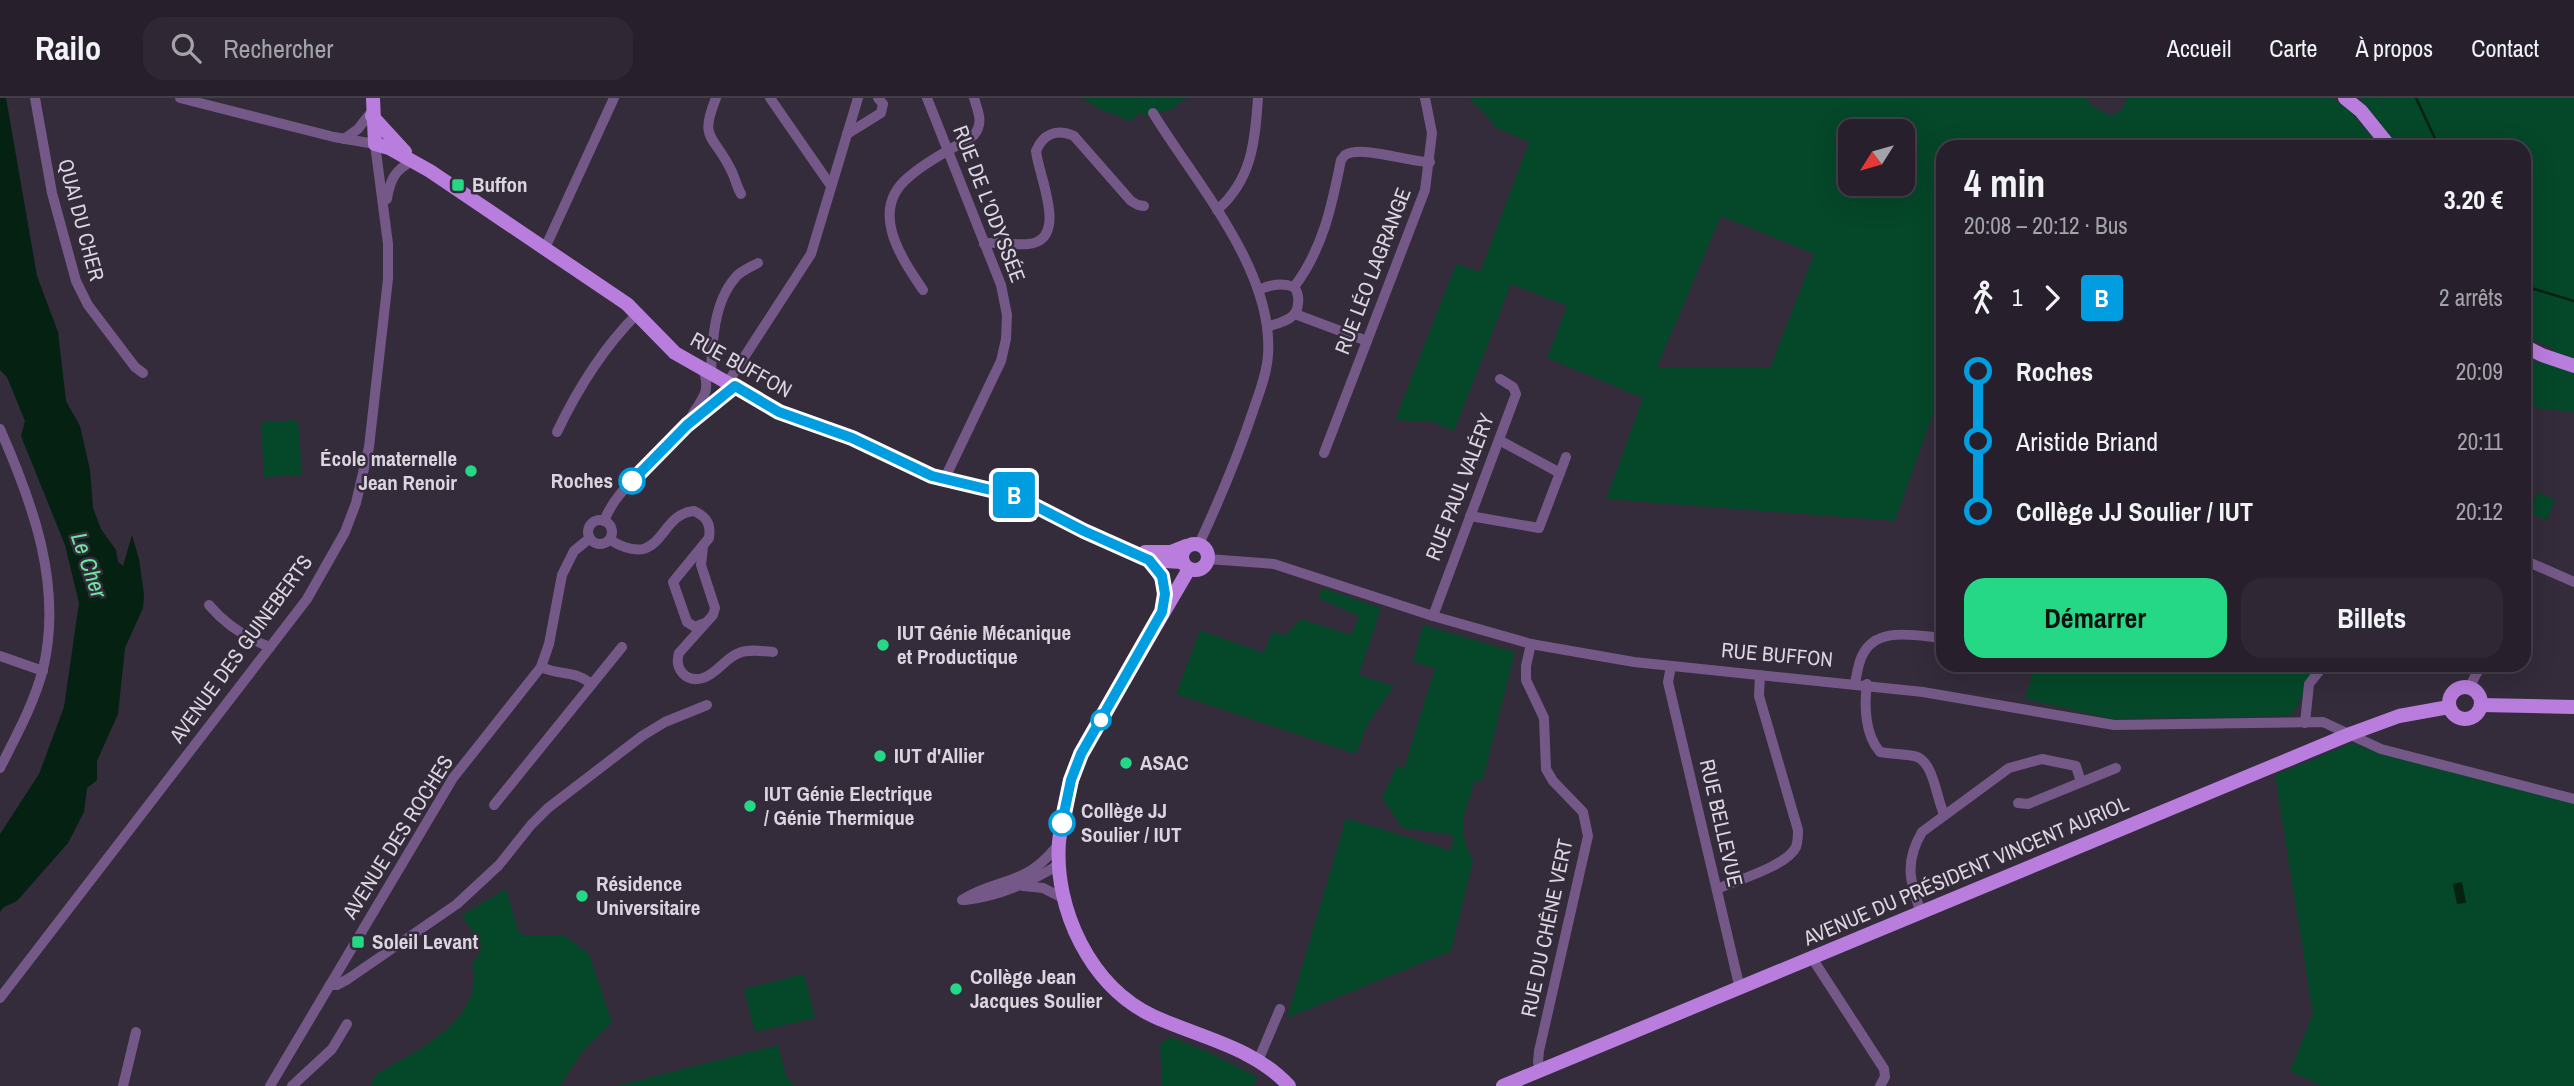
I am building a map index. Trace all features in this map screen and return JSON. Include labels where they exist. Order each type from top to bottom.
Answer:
[{"type":"main road","points":[[2345,98],[2361,111],[2384,140]]},
{"type":"main road","points":[[373,108],[375,144]]},
{"type":"main road","points":[[373,108],[413,161]]},
{"type":"main road","name":"RUE BUFFON","points":[[375,144],[385,146],[413,161],[627,304],[675,353],[779,412],[852,438],[944,480],[1016,496],[1149,560],[1186,566]]},
{"type":"main road","points":[[2531,350],[2574,366]]},
{"type":"main road","name":"RUE BUFFON","points":[[1126,550],[1161,553],[1193,545]]},
{"type":"main road","points":[[1186,566],[1201,569],[1208,559],[1207,551],[1193,545],[1182,554],[1186,566],[1081,754],[1071,780],[1059,844],[1065,899],[1084,950],[1117,991],[1150,1014],[1242,1052],[1289,1086]]},
{"type":"main road","points":[[1149,560],[1162,576],[1165,594],[1162,612]]},
{"type":"main road","points":[[2460,688],[2469,688],[2477,693],[2481,705],[2474,716],[2466,719],[2458,718],[2449,707],[2452,694],[2460,688]]},
{"type":"main road","points":[[2481,705],[2574,707]]},
{"type":"main road","name":"AVENUE DU PRÉSIDENT VINCENT AURIOL","points":[[1503,1086],[2350,734],[2399,716],[2449,707]]},
{"type":"street","name":"QUAI DU CHER","points":[[35,98],[52,194],[80,293],[135,367],[143,373]]},
{"type":"street","points":[[180,98],[344,139],[375,144]]},
{"type":"street","points":[[545,248],[614,98]]},
{"type":"street","points":[[716,98],[707,121],[707,133],[732,170],[734,182],[741,194]]},
{"type":"street","points":[[770,98],[831,186]]},
{"type":"street","points":[[604,521],[610,506],[619,495],[687,425],[732,384],[811,254],[858,98]]},
{"type":"street","points":[[847,134],[881,113],[883,104],[878,98]]},
{"type":"street","name":"RUE DE L'ODYSSÉE","points":[[928,98],[1001,285],[1007,315],[1006,339],[1000,360],[944,480]]},
{"type":"street","points":[[923,290],[901,258],[889,226],[891,200],[909,176],[974,135],[979,129],[980,120],[974,98]]},
{"type":"street","points":[[1217,210],[1227,201],[1247,171],[1254,146],[1258,98]]},
{"type":"street","name":"RUE LÉO LAGRANGE","points":[[1324,453],[1425,190],[1432,133],[1425,98]]},
{"type":"street","points":[[344,139],[358,129],[373,108]]},
{"type":"street","points":[[1153,113],[1237,243],[1258,290],[1267,327],[1268,354],[1264,377],[1247,429],[1193,545]]},
{"type":"street","points":[[984,244],[998,241],[1027,244],[1044,236],[1051,216],[1036,151],[1046,136],[1054,132],[1065,132],[1074,136],[1131,201],[1144,206]]},
{"type":"street","name":"AVENUE DES GUINEBERTS","points":[[0,998],[307,599],[331,559],[356,503],[369,447],[384,316],[388,244],[375,144]]},
{"type":"street","points":[[1294,287],[1321,238],[1330,213],[1341,160],[1345,155],[1359,152],[1430,162]]},
{"type":"street","points":[[385,208],[390,184],[395,175],[402,166],[413,161]]},
{"type":"street","points":[[687,425],[705,395],[707,371],[723,298],[736,276],[758,263]]},
{"type":"street","points":[[1258,290],[1287,284],[1298,291],[1295,314],[1290,319],[1267,327]]},
{"type":"street","points":[[557,432],[596,363],[615,336],[637,314]]},
{"type":"street","points":[[1295,314],[1367,341]]},
{"type":"street","name":"RUE PAUL VALÉRY","points":[[1433,616],[1516,394],[1513,387],[1500,379]]},
{"type":"street","points":[[0,429],[22,480],[40,534],[50,601],[43,671],[29,710],[0,768]]},
{"type":"street","points":[[1499,440],[1560,473]]},
{"type":"street","points":[[1470,516],[1539,528],[1566,457]]},
{"type":"street","points":[[610,540],[612,529],[604,521],[596,521],[590,526],[590,538],[599,545],[610,540],[638,549],[649,547],[679,515],[694,511],[702,515],[710,529],[709,538],[673,582],[687,622],[688,642]]},
{"type":"street","name":"AVENUE DES ROCHES","points":[[270,1086],[453,778],[541,667],[550,644],[562,575],[574,551],[590,538]]},
{"type":"street","points":[[703,547],[701,565],[715,608],[679,653],[677,661],[682,673],[693,679],[709,675],[739,653],[773,652]]},
{"type":"street","name":"RUE BUFFON","points":[[1208,559],[1274,564],[1433,616],[1531,644],[1671,666],[1861,684],[1995,703],[2114,725],[2323,722],[2381,749],[2574,799]]},
{"type":"street","points":[[2531,565],[2574,582]]},
{"type":"street","points":[[209,605],[247,638],[270,647]]},
{"type":"street","points":[[687,622],[695,627],[705,623]]},
{"type":"street","points":[[1936,637],[1899,634],[1883,636],[1873,641],[1860,658],[1861,684],[1864,708],[1875,746],[1880,752],[1917,756],[1923,760],[1929,768],[1944,814]]},
{"type":"street","points":[[247,638],[259,661]]},
{"type":"street","name":"RUE DU CHÊNE VERT","points":[[1531,644],[1525,666],[1526,680],[1544,718],[1546,769],[1553,782],[1583,812],[1588,836],[1539,1051],[1540,1071]]},
{"type":"street","points":[[494,805],[622,647]]},
{"type":"street","points":[[0,656],[43,671]]},
{"type":"street","name":"RUE BELLEVUE","points":[[1671,666],[1668,682],[1740,989]]},
{"type":"street","points":[[541,667],[576,674],[592,684]]},
{"type":"street","points":[[2305,723],[2309,684],[2318,672]]},
{"type":"street","points":[[2469,688],[2478,672]]},
{"type":"street","points":[[1717,889],[1781,862],[1795,849],[1798,841],[1798,830],[1759,696],[1760,675]]},
{"type":"street","points":[[330,985],[337,985],[348,979],[457,904],[499,866],[548,808],[642,736],[665,722],[708,705]]},
{"type":"street","points":[[1921,913],[1909,881],[1916,842],[1922,832],[1997,775],[2030,761],[2042,759],[2076,766],[2081,782]]},
{"type":"street","points":[[2018,803],[2028,804],[2116,768]]},
{"type":"street","points":[[1059,844],[1043,862],[1031,870],[977,889],[962,900],[1021,886],[1060,864]]},
{"type":"street","points":[[1021,886],[1043,888],[1065,899]]},
{"type":"street","points":[[1812,958],[1884,1069],[1885,1077],[1880,1086]]},
{"type":"street","points":[[1258,1061],[1280,1009]]},
{"type":"street","points":[[292,1086],[332,1049],[347,1024]]},
{"type":"street","points":[[123,1086],[136,1032]]},
{"type":"green space","points":[[1081,98],[1186,98],[1172,109],[1145,117],[1141,112],[1131,121]]},
{"type":"green space","points":[[1470,98],[2085,98],[2094,107],[2111,116],[2122,109],[2127,98],[2331,98],[2346,106],[2375,140],[1936,140],[1936,405],[1895,521],[1606,499],[1643,398],[1547,358],[1567,306],[1511,284],[1454,431],[1433,422],[1395,420],[1456,264],[1480,272],[1529,142],[1497,128]],"holes":[[[1721,216],[1814,254],[1770,368],[1657,367]]]},
{"type":"green space","points":[[2360,98],[2574,98],[2574,412],[2531,405],[2531,360],[2538,363],[2555,350],[2531,338],[2531,140],[2393,140]]},
{"type":"green space","points":[[298,420],[302,475],[264,477],[261,422]]},
{"type":"green space","points":[[2538,492],[2555,500],[2547,520],[2531,514]]},
{"type":"green space","points":[[1323,588],[1381,608],[1359,675],[1394,686],[1367,725],[1356,754],[1176,694],[1200,630],[1264,653],[1272,632],[1285,635],[1301,619],[1351,635],[1359,616],[1318,598]]},
{"type":"green space","points":[[1423,625],[1515,652],[1482,782],[1475,780],[1465,812],[1464,839],[1473,861],[1451,951],[1287,1018],[1346,818],[1452,851],[1453,835],[1402,828],[1382,798],[1397,765],[1404,768],[1435,668],[1413,662]]},
{"type":"green space","points":[[2033,672],[2316,672],[2291,716],[2112,719],[2025,699]]},
{"type":"green space","points":[[2352,743],[2381,754],[2574,804],[2574,1086],[2322,1086],[2290,1071],[2313,1014],[2275,775]]},
{"type":"green space","points":[[506,889],[519,933],[564,935],[589,954],[612,1022],[583,1051],[560,1086],[371,1086],[375,1075],[427,1044],[458,1018],[468,1002],[473,985],[472,965],[482,948],[462,915]]},
{"type":"green space","points":[[804,974],[815,1018],[755,1032],[744,989]]},
{"type":"green space","points":[[1171,1037],[1257,1077],[1254,1086],[1162,1086],[1160,1044]]},
{"type":"green space","points":[[778,1045],[786,1075],[794,1086],[616,1086]]},
{"type":"water","name":"Le Cher","points":[[0,98],[6,98],[37,276],[58,332],[66,401],[80,426],[90,470],[93,508],[101,529],[116,550],[118,562],[123,566],[132,535],[144,594],[143,608],[125,648],[118,714],[97,761],[97,780],[87,788],[84,812],[68,843],[17,901],[0,912],[0,834],[39,774],[64,707],[79,603],[65,545],[21,436],[25,421],[7,377],[0,370]]},
{"type":"water","points":[[2462,882],[2466,903],[2457,904],[2453,884]]},
{"type":"waterway","points":[[2416,98],[2436,140]]},
{"type":"waterway","points":[[2531,288],[2574,301]]},
{"type":"bus line","name":"B","points":[[632,481],[687,425],[735,386],[779,412],[852,438],[932,476],[1016,496],[1149,560],[1162,576],[1165,594],[1162,612],[1081,754],[1071,780],[1062,823]]},
{"type":"place","name":"Buffon","points":[[458,185]]},
{"type":"place","name":"École maternelle Jean Renoir","points":[[471,471]]},
{"type":"place","name":"Roches","points":[[632,481]]},
{"type":"place","name":"IUT Génie Mécanique et Productique","points":[[883,645]]},
{"type":"place","name":"IUT d'Allier","points":[[880,756]]},
{"type":"place","name":"ASAC","points":[[1126,763]]},
{"type":"place","name":"IUT Génie Electrique / Génie Thermique","points":[[750,806]]},
{"type":"place","name":"Collège JJ Soulier / IUT","points":[[1062,823]]},
{"type":"place","name":"Résidence Universitaire","points":[[582,896]]},
{"type":"place","name":"Soleil Levant","points":[[358,942]]},
{"type":"place","name":"Collège Jean Jacques Soulier","points":[[956,989]]}]
